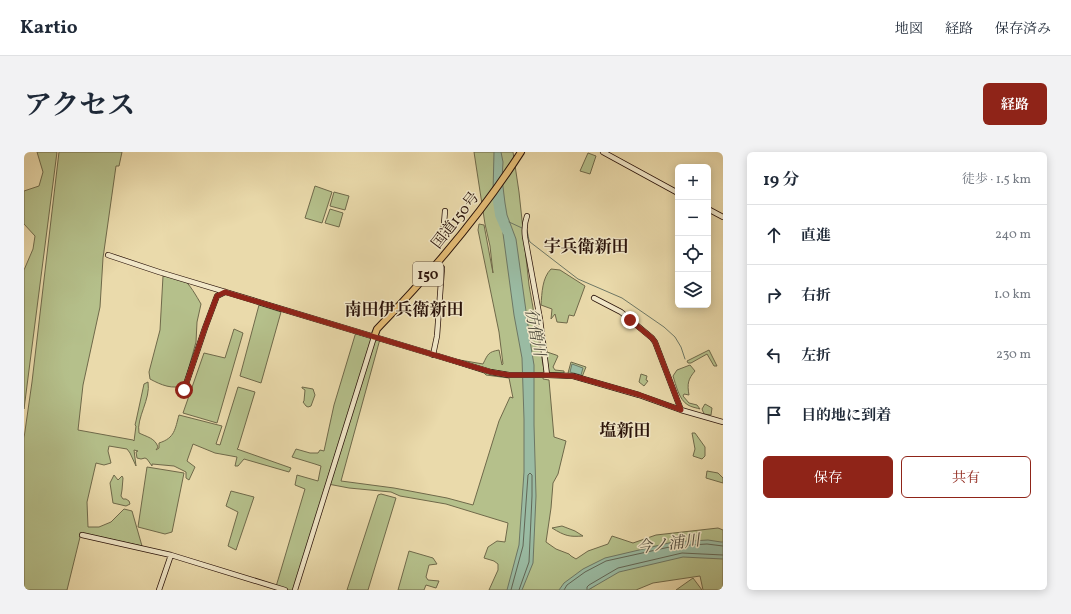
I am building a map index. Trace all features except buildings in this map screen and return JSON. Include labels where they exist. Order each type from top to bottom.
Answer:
[{"type":"highway","name":"国道150号","points":[[374,337],[377,329],[421,283],[455,243],[481,210],[521,152]]},
{"type":"street","points":[[603,152],[675,191]]},
{"type":"street","points":[[444,236],[445,211]]},
{"type":"street","points":[[711,211],[723,217]]},
{"type":"street","points":[[527,216],[524,223],[524,233],[540,319],[544,375]]},
{"type":"street","points":[[108,255],[225,292],[491,372],[509,375],[564,375],[580,378],[640,395],[681,410],[723,422]]},
{"type":"street","points":[[433,354],[437,336],[442,268]]},
{"type":"street","points":[[184,390],[217,296],[225,292]]},
{"type":"street","points":[[594,298],[621,312],[652,338],[655,342],[681,410]]},
{"type":"street","points":[[295,590],[374,337]]},
{"type":"street","points":[[82,535],[171,555],[285,590]]},
{"type":"street","points":[[160,590],[171,555]]},
{"type":"shaded area","points":[[37,152],[57,152],[24,409],[24,270],[33,249],[35,236],[24,224],[24,191],[39,186],[43,172]]},
{"type":"shaded area","points":[[59,152],[122,152],[119,166],[116,166],[103,258],[100,307],[83,385],[78,430],[134,441],[135,425],[144,384],[148,382],[147,395],[140,421],[139,433],[150,438],[157,444],[158,447],[156,450],[159,448],[159,443],[171,436],[174,432],[179,415],[222,426],[216,444],[220,445],[238,387],[255,392],[237,449],[291,468],[289,472],[244,459],[238,466],[235,466],[237,457],[215,453],[193,444],[187,461],[195,467],[189,480],[186,478],[186,472],[174,466],[152,464],[152,466],[147,459],[137,458],[136,452],[138,451],[134,450],[136,466],[127,449],[109,446],[108,451],[111,463],[104,465],[96,463],[87,502],[88,527],[99,527],[111,522],[124,509],[132,511],[142,546],[81,533],[67,590],[24,590],[24,438]]},
{"type":"shaded area","points":[[474,152],[513,152],[529,285],[544,370],[543,379],[549,380],[554,437],[566,441],[558,474],[553,483],[546,542],[576,559],[588,551],[608,544],[612,536],[633,543],[656,535],[718,528],[723,530],[723,587],[720,590],[703,590],[700,576],[653,583],[636,590],[588,590],[596,585],[561,590],[489,590],[498,570],[498,564],[484,558],[488,547],[497,541],[505,542],[508,523],[446,504],[400,496],[391,492],[349,488],[328,484],[293,590],[275,590],[305,489],[295,485],[297,475],[318,481],[321,466],[292,457],[296,449],[310,453],[318,453],[320,450],[324,451],[334,405],[356,332],[380,339],[341,481],[394,488],[447,498],[473,505],[499,421],[510,397],[513,398],[509,378],[486,375],[484,373],[435,357],[483,364],[489,354],[499,350],[502,365],[503,364],[499,332],[478,230],[479,224],[484,225],[493,273],[490,246],[485,224]]},
{"type":"shaded area","points":[[588,153],[596,156],[590,174],[580,171]]},
{"type":"shaded area","points":[[315,186],[332,192],[322,223],[305,218]]},
{"type":"shaded area","points":[[334,192],[349,196],[345,210],[330,206]]},
{"type":"shaded area","points":[[330,209],[343,213],[339,227],[325,223]]},
{"type":"shaded area","points":[[551,269],[560,270],[585,286],[574,316],[569,315],[567,323],[557,322],[555,314],[551,319],[552,309],[541,305],[544,281]]},
{"type":"shaded area","points":[[163,276],[183,279],[201,304],[197,322],[196,342],[184,385],[176,387],[163,385],[150,379],[149,372],[160,330]]},
{"type":"shaded area","points":[[259,305],[281,312],[261,383],[240,376]]},
{"type":"shaded area","points":[[234,329],[243,333],[217,423],[183,413],[204,353],[225,358]]},
{"type":"shaded area","points":[[545,338],[547,352],[558,356],[553,367],[555,370],[564,371],[564,373],[549,373]]},
{"type":"shaded area","points":[[709,350],[717,366],[714,366],[707,354],[691,363],[688,363],[687,361]]},
{"type":"shaded area","points":[[571,362],[586,367],[582,377],[568,373]]},
{"type":"shaded area","points":[[690,365],[695,371],[689,382],[689,395],[684,394],[683,396],[689,403],[697,405],[700,409],[689,406],[682,400],[673,376],[677,370]]},
{"type":"shaded area","points":[[641,374],[647,376],[646,380],[648,381],[644,386],[639,382]]},
{"type":"shaded area","points":[[302,387],[313,389],[315,395],[311,406],[306,406],[303,402],[305,390]]},
{"type":"shaded area","points":[[705,404],[712,408],[711,415],[704,414],[702,409]]},
{"type":"shaded area","points":[[692,433],[695,433],[705,447],[705,456],[702,459],[693,456],[695,449]]},
{"type":"shaded area","points":[[147,467],[184,473],[172,532],[165,534],[138,527]]},
{"type":"shaded area","points":[[707,471],[718,473],[723,478],[723,483],[706,478]]},
{"type":"shaded area","points":[[114,475],[118,480],[122,476],[123,478],[121,496],[123,499],[129,501],[130,504],[126,506],[113,503],[110,483]]},
{"type":"shaded area","points":[[231,491],[254,497],[236,550],[228,546],[238,512],[226,506]]},
{"type":"shaded area","points":[[381,494],[396,498],[368,590],[347,590],[378,495]]},
{"type":"shaded area","points":[[562,526],[583,536],[567,535],[552,528]]},
{"type":"shaded area","points":[[409,551],[433,558],[437,564],[429,565],[426,577],[428,580],[439,581],[436,588],[426,585],[424,590],[398,590]]},
{"type":"shaded area","points":[[693,578],[702,590],[676,590]]},
{"type":"water","points":[[494,152],[501,152],[503,162],[502,179],[505,203],[507,215],[516,239],[534,365],[536,496],[533,563],[522,590],[507,590],[519,545],[524,472],[524,419],[522,358],[514,315],[502,226],[493,193]]},
{"type":"water","points":[[572,364],[583,368],[581,375],[570,372]]},
{"type":"water","points":[[708,540],[723,542],[723,559],[683,557],[619,572],[588,590],[559,590],[564,583],[583,569],[605,558],[673,542]]},
{"type":"waterway","name":"彷僧川","points":[[494,190],[498,216],[505,232]]},
{"type":"waterway","points":[[509,222],[522,228]]},
{"type":"waterway","points":[[527,230],[530,242],[578,279],[622,298],[664,327],[675,337],[681,347],[685,359]]},
{"type":"district","name":"宇兵衛新田","points":[[586,246]]},
{"type":"district","name":"南田伊兵衛新田","points":[[404,309]]},
{"type":"district","name":"塩新田","points":[[625,430]]},
{"type":"route","points":[[184,390],[217,296],[225,292],[491,372],[509,375],[573,376],[651,398],[681,410],[655,342],[630,320]]},
{"type":"water label","name":"今ノ浦川","points":[[668,543]]}]
